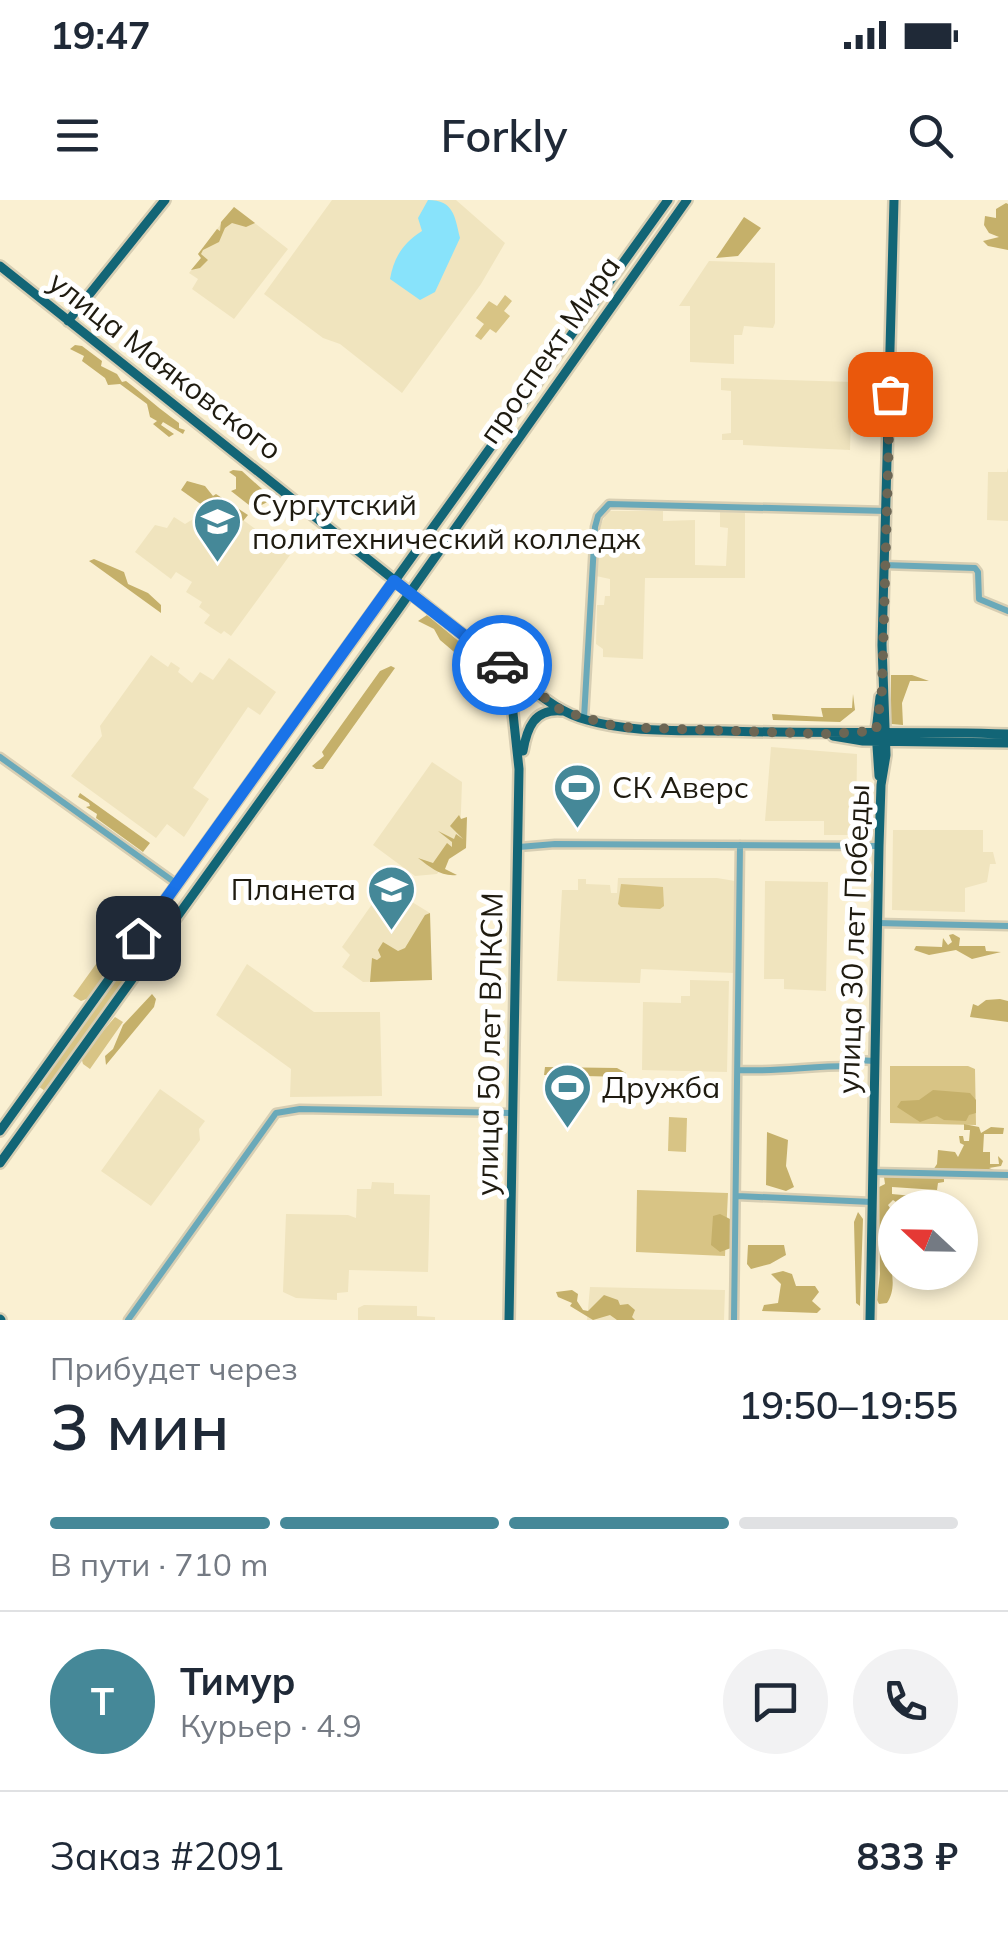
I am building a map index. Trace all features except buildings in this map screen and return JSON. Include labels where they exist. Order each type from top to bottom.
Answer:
[{"type":"main road","points":[[68,322],[165,200]]},
{"type":"main road","name":"проспект Мира","points":[[0,1131],[668,200]]},
{"type":"main road","name":"проспект Мира","points":[[0,1163],[687,200]]},
{"type":"main road","points":[[881,736],[894,200]]},
{"type":"main road","points":[[626,258],[639,267]]},
{"type":"main road","name":"улица Маяковского","points":[[0,266],[562,711],[584,720],[636,729],[1008,743]]},
{"type":"main road","name":"улица 50 лет ВЛКСМ","points":[[495,660],[506,680],[512,704],[520,769],[509,1320]]},
{"type":"main road","points":[[512,704],[519,689],[530,688]]},
{"type":"main road","name":"улица 50 лет ВЛКСМ","points":[[520,769],[532,722],[545,712],[562,711]]},
{"type":"main road","name":"улица Маяковского","points":[[881,736],[1008,734]]},
{"type":"main road","name":"улица 30 лет Победы","points":[[870,1320],[881,736]]},
{"type":"main road","points":[[177,884],[192,894]]},
{"type":"street","points":[[584,720],[594,527],[609,504],[886,511]]},
{"type":"street","points":[[884,566],[975,568],[979,599],[1008,611]]},
{"type":"street","points":[[0,757],[177,884]]},
{"type":"street","points":[[734,1320],[740,845]]},
{"type":"street","points":[[519,847],[879,846]]},
{"type":"street","points":[[877,923],[1008,926]]},
{"type":"street","points":[[739,1070],[781,1072],[792,1066],[848,1066],[856,1060],[875,1061]]},
{"type":"street","points":[[128,1320],[276,1113],[300,1109],[513,1113]]},
{"type":"street","points":[[873,1172],[1008,1176]]},
{"type":"street","points":[[738,1196],[872,1202]]},
{"type":"shaded area","points":[[332,200],[456,200],[505,243],[481,284],[402,393],[340,344],[323,338],[264,294]]},
{"type":"shaded area","points":[[1006,203],[1008,250],[988,246],[983,241],[999,237],[989,233],[984,225],[985,216],[996,218],[996,209]]},
{"type":"shaded area","points":[[234,207],[288,249],[234,319],[192,289],[198,279],[189,273],[201,258],[198,254]]},
{"type":"shaded area","points":[[234,207],[255,223],[246,227],[232,223],[225,228],[219,242],[203,250],[201,254],[208,260],[191,270],[201,258],[198,254],[217,229],[220,231],[221,222]]},
{"type":"shaded area","points":[[744,217],[761,228],[738,256],[716,258]]},
{"type":"shaded area","points":[[709,261],[775,263],[773,328],[744,326],[742,335],[734,335],[734,364],[690,362],[690,306],[679,306]]},
{"type":"shaded area","points":[[505,295],[512,301],[504,311],[510,316],[496,333],[490,329],[481,340],[475,336],[484,324],[476,318],[489,301],[497,306]]},
{"type":"shaded area","points":[[75,345],[102,361],[101,366],[179,423],[179,428],[185,430],[183,434],[163,422],[161,425],[174,434],[169,437],[153,424],[157,421],[150,417],[147,404],[120,384],[108,385],[105,378],[82,361],[84,356],[70,349]]},
{"type":"shaded area","points":[[721,378],[852,382],[850,450],[743,445],[743,440],[722,440],[722,434],[731,433],[731,391],[721,390]]},
{"type":"shaded area","points":[[1008,468],[1008,521],[987,520],[988,472],[1007,472]]},
{"type":"shaded area","points":[[242,471],[273,499],[254,509],[231,491],[236,489],[236,477],[229,472]]},
{"type":"shaded area","points":[[187,481],[205,486],[213,496],[216,494],[248,515],[243,521],[219,503],[209,510],[181,490]]},
{"type":"shaded area","name":"Сургутский политехнический колледж","points":[[219,502],[290,555],[231,636],[204,623],[210,615],[199,607],[202,602],[186,592],[192,582],[176,572],[171,579],[135,552],[155,525],[167,528],[174,517],[185,524],[203,513],[199,510],[202,505],[209,510]]},
{"type":"shaded area","points":[[608,511],[663,511],[663,521],[695,520],[695,565],[726,566],[728,528],[720,527],[720,512],[745,513],[745,578],[645,578],[643,659],[603,657],[603,649],[596,644],[597,605],[604,605],[605,596],[610,596],[610,579],[596,576],[599,528]]},
{"type":"shaded area","points":[[94,559],[124,572],[128,584],[148,593],[161,605],[161,613],[89,561]]},
{"type":"shaded area","points":[[427,615],[489,667],[473,668],[440,640],[434,629],[418,621]]},
{"type":"shaded area","points":[[151,655],[168,667],[171,662],[180,668],[178,672],[192,683],[200,672],[213,680],[229,658],[276,692],[260,715],[248,707],[193,788],[209,799],[184,837],[167,824],[156,838],[71,776],[102,736],[100,726]]},
{"type":"shaded area","points":[[395,668],[323,769],[312,766],[324,756],[322,752],[380,671]]},
{"type":"shaded area","points":[[891,675],[912,675],[929,681],[910,681],[902,703],[903,725],[891,724]]},
{"type":"shaded area","points":[[853,694],[855,710],[840,722],[773,720],[772,714],[823,717],[821,708],[852,708]]},
{"type":"shaded area","points":[[771,747],[857,754],[856,835],[824,835],[824,821],[765,821]]},
{"type":"shaded area","points":[[432,762],[462,782],[460,840],[437,874],[415,876],[373,845]]},
{"type":"shaded area","points":[[80,793],[150,843],[143,852],[96,818],[97,814],[86,807],[89,803],[78,797]]},
{"type":"shaded area","points":[[459,815],[461,819],[467,817],[466,848],[449,859],[445,869],[457,875],[436,871],[418,858],[433,863],[447,843],[452,847],[452,842],[438,831],[463,839],[450,826]]},
{"type":"shaded area","points":[[893,830],[983,830],[983,852],[993,852],[996,864],[990,864],[987,882],[965,888],[965,912],[892,910]]},
{"type":"shaded area","points":[[618,878],[735,881],[734,973],[641,969],[640,983],[557,981],[562,890],[578,890],[578,879],[586,879],[586,884],[610,885],[611,893],[617,893]]},
{"type":"shaded area","points":[[765,881],[828,882],[826,991],[784,989],[784,979],[764,979]]},
{"type":"shaded area","points":[[621,884],[663,887],[664,906],[621,907]]},
{"type":"shaded area","name":"Планета","points":[[389,888],[430,913],[430,980],[363,982],[342,967],[350,955],[342,947],[382,890]]},
{"type":"shaded area","points":[[170,903],[177,908],[45,1091],[38,1086]]},
{"type":"shaded area","points":[[430,913],[432,980],[370,982],[372,958],[381,957],[378,950],[383,942],[398,951],[405,948]]},
{"type":"shaded area","points":[[125,935],[130,941],[89,998],[81,1001],[73,996],[109,946]]},
{"type":"shaded area","points":[[949,935],[960,938],[959,946],[985,946],[986,951],[1001,952],[972,959],[956,950],[929,955],[914,950],[916,946],[942,947],[943,938],[948,945],[952,942]]},
{"type":"shaded area","points":[[247,964],[314,1012],[380,1012],[382,1096],[290,1097],[291,1069],[216,1015]]},
{"type":"shaded area","points":[[690,980],[729,981],[727,1072],[642,1070],[643,1002],[681,1003],[681,996],[690,996]]},
{"type":"shaded area","points":[[152,994],[156,999],[154,1007],[106,1065],[105,1056],[113,1049],[123,1025]]},
{"type":"shaded area","points":[[1008,1001],[1008,1022],[970,1017],[973,1004]]},
{"type":"shaded area","points":[[115,1017],[123,1022],[90,1069],[81,1057]]},
{"type":"shaded area","points":[[890,1066],[975,1069],[976,1125],[890,1123]]},
{"type":"shaded area","points":[[545,1067],[617,1068],[626,1073],[625,1077],[544,1075]]},
{"type":"shaded area","points":[[160,1089],[205,1121],[199,1129],[200,1140],[151,1206],[101,1171]]},
{"type":"shaded area","points":[[933,1090],[970,1093],[976,1100],[976,1113],[966,1121],[937,1116],[920,1122],[897,1107],[901,1101],[919,1100]]},
{"type":"shaded area","points":[[669,1117],[687,1118],[686,1152],[668,1151]]},
{"type":"shaded area","points":[[964,1124],[979,1127],[981,1133],[991,1127],[1004,1128],[1003,1134],[984,1134],[983,1152],[990,1152],[990,1164],[999,1164],[998,1156],[1003,1161],[1001,1166],[989,1168],[999,1172],[933,1170],[938,1150],[955,1152],[958,1157],[964,1145],[959,1136],[969,1141],[970,1130],[964,1130]]},
{"type":"shaded area","points":[[767,1132],[788,1140],[786,1166],[794,1187],[786,1191],[766,1185]]},
{"type":"shaded area","points":[[923,1176],[944,1182],[938,1183],[937,1190],[879,1190],[885,1184],[884,1177]]},
{"type":"shaded area","points":[[372,1182],[394,1183],[394,1194],[430,1195],[428,1272],[349,1270],[348,1292],[337,1293],[337,1300],[296,1298],[283,1292],[286,1214],[356,1218],[357,1189],[371,1189]]},
{"type":"shaded area","points":[[637,1190],[728,1193],[725,1256],[636,1252]]},
{"type":"shaded area","points":[[858,1212],[863,1219],[860,1306],[856,1303],[854,1222]]},
{"type":"shaded area","points":[[720,1214],[732,1220],[731,1248],[720,1252],[711,1245],[713,1216]]},
{"type":"shaded area","points":[[748,1245],[784,1245],[786,1255],[751,1269],[747,1264]]},
{"type":"shaded area","points":[[771,1274],[792,1274],[796,1286],[815,1286],[819,1292],[812,1301],[821,1309],[817,1313],[762,1311],[764,1305],[778,1303],[781,1284]]},
{"type":"shaded area","points":[[590,1287],[725,1290],[724,1320],[587,1320]]},
{"type":"shaded area","points":[[572,1290],[578,1294],[577,1301],[583,1310],[588,1311],[604,1295],[618,1300],[620,1305],[628,1304],[635,1310],[635,1320],[617,1320],[610,1315],[593,1320],[556,1292]]},
{"type":"shaded area","points":[[878,1290],[892,1290],[887,1303],[879,1304]]},
{"type":"shaded area","points":[[417,1306],[417,1316],[435,1320],[358,1320],[358,1308]]},
{"type":"water","points":[[428,200],[448,206],[460,238],[435,292],[420,300],[390,279],[400,251],[422,231],[418,218]]},
{"type":"way so far","points":[[502,665],[562,711],[618,727],[825,734],[876,731],[882,690],[890,394]]},
{"type":"place","name":"Сургутский политехнический колледж","points":[[217,564]]},
{"type":"place","name":"СК Аверс","points":[[577,830]]},
{"type":"place","name":"Планета","points":[[391,932]]},
{"type":"place","name":"Дружба","points":[[567,1130]]},
{"type":"route","points":[[138,938],[394,581],[502,665]]}]
